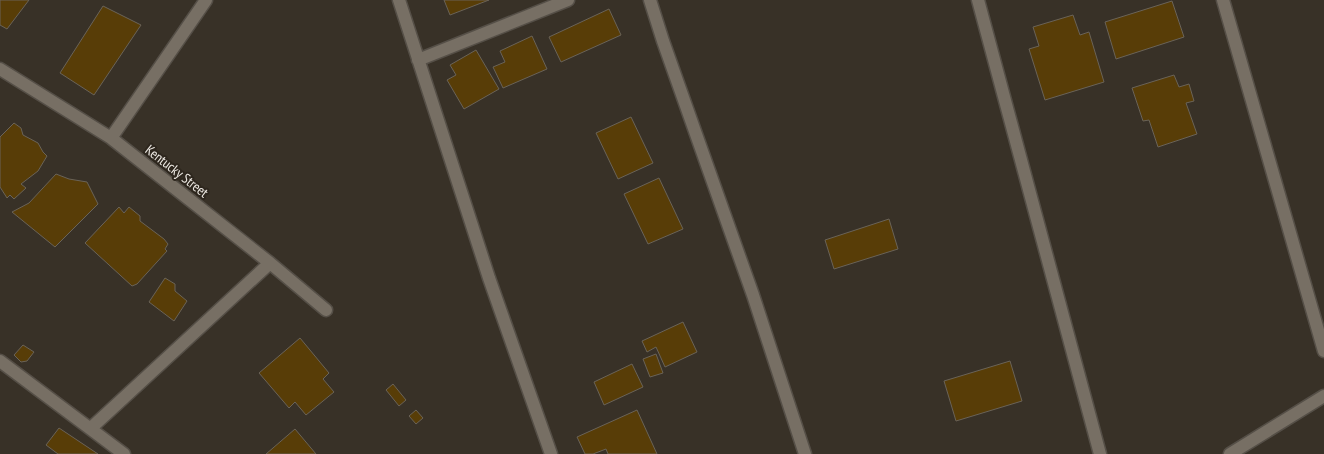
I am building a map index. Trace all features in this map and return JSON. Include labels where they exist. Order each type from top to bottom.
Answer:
[{"type":"street","points":[[111,138],[206,0]]},
{"type":"street","points":[[399,0],[490,278],[551,454]]},
{"type":"street","points":[[418,60],[568,0]]},
{"type":"street","points":[[650,0],[753,295],[805,454]]},
{"type":"street","points":[[978,0],[1100,454]]},
{"type":"street","points":[[1223,0],[1324,351]]},
{"type":"street","name":"Kentucky Street","points":[[0,68],[111,138],[270,262],[326,310]]},
{"type":"street","points":[[91,428],[270,262]]},
{"type":"street","points":[[0,361],[124,454]]},
{"type":"street","points":[[1230,454],[1324,396]]},
{"type":"building","points":[[0,0],[29,0],[7,29],[0,25]]},
{"type":"building","points":[[444,0],[489,0],[450,15]]},
{"type":"building","points":[[1172,1],[1184,37],[1116,59],[1105,22]]},
{"type":"building","points":[[103,6],[141,25],[94,95],[60,73]]},
{"type":"building","points":[[609,9],[621,35],[561,62],[549,37]]},
{"type":"building","points":[[1073,15],[1080,35],[1089,32],[1104,82],[1045,100],[1029,49],[1039,46],[1033,27]]},
{"type":"building","points":[[532,36],[547,69],[503,88],[493,67],[505,62],[500,51]]},
{"type":"building","points":[[476,50],[499,89],[464,109],[447,80],[456,75],[450,65]]},
{"type":"building","points":[[1174,75],[1179,87],[1189,84],[1194,101],[1186,103],[1197,134],[1158,147],[1149,120],[1143,121],[1132,88]]},
{"type":"building","points":[[631,117],[653,163],[618,179],[596,133]]},
{"type":"building","points":[[14,123],[21,128],[23,135],[38,143],[47,156],[38,171],[21,184],[26,188],[14,199],[10,195],[7,198],[0,187],[0,137]]},
{"type":"building","points":[[56,174],[69,179],[87,182],[98,204],[55,247],[12,212],[29,203]]},
{"type":"building","points":[[659,178],[683,229],[648,244],[624,194]]},
{"type":"building","points":[[119,207],[124,213],[129,207],[140,216],[140,221],[168,244],[165,249],[167,251],[137,284],[132,286],[85,243]]},
{"type":"building","points":[[889,219],[898,249],[834,269],[825,240]]},
{"type":"building","points":[[165,278],[175,284],[175,291],[187,301],[174,321],[149,302]]},
{"type":"building","points":[[683,322],[697,352],[665,367],[656,347],[647,352],[642,341]]},
{"type":"building","points":[[300,338],[329,373],[323,379],[334,392],[306,415],[295,402],[289,408],[259,373]]},
{"type":"building","points":[[23,345],[34,352],[27,361],[21,362],[14,355]]},
{"type":"building","points":[[656,354],[663,373],[650,377],[643,359]]},
{"type":"building","points":[[1010,361],[1022,401],[956,421],[944,381]]},
{"type":"building","points":[[632,364],[643,387],[604,405],[594,382]]},
{"type":"building","points":[[393,384],[406,400],[399,406],[386,390]]},
{"type":"building","points":[[416,410],[423,418],[416,424],[409,416]]},
{"type":"building","points":[[637,410],[657,454],[608,454],[606,449],[593,454],[585,454],[577,437]]},
{"type":"building","points":[[59,428],[98,454],[58,454],[46,445]]},
{"type":"building","points":[[295,429],[316,454],[266,454]]}]
